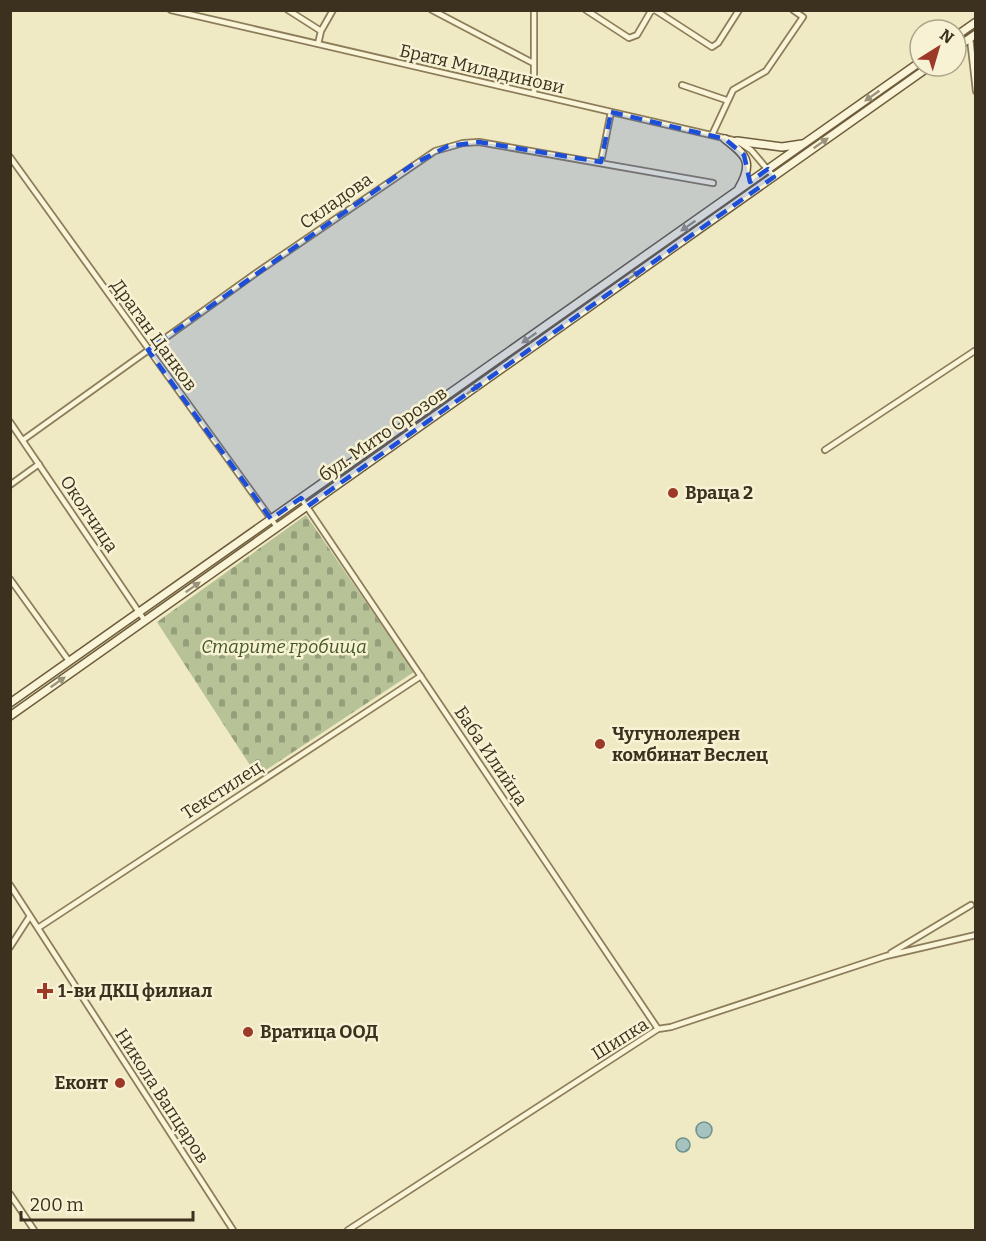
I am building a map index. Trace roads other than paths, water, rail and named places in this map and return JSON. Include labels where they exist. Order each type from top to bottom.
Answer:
[{"type":"main road","name":"бул. Мито Орозов","points":[[10,702],[908,70]]},
{"type":"main road","name":"бул. Мито Орозов","points":[[10,716],[913,78]]},
{"type":"main road","points":[[725,138],[740,150],[747,161],[747,172],[736,192]]},
{"type":"main road","points":[[737,141],[782,147],[804,144]]},
{"type":"street","name":"Братя Миладинови","points":[[171,10],[737,141],[751,150],[774,177]]},
{"type":"street","points":[[288,10],[321,31]]},
{"type":"street","points":[[318,45],[321,31],[333,10]]},
{"type":"street","points":[[432,10],[534,63]]},
{"type":"street","points":[[586,10],[629,38],[637,35],[655,10],[712,47],[718,43],[739,10]]},
{"type":"street","points":[[712,135],[726,100],[733,90],[766,71],[804,17],[793,10]]},
{"type":"street","points":[[534,11],[534,94]]},
{"type":"street","points":[[972,36],[975,91]]},
{"type":"street","points":[[682,85],[726,100]]},
{"type":"street","points":[[601,162],[611,112]]},
{"type":"street","name":"Складова","points":[[22,440],[435,151],[463,143],[479,142],[713,183]]},
{"type":"street","name":"Драган Цанков","points":[[10,157],[277,527]]},
{"type":"street","points":[[825,450],[975,350]]},
{"type":"street","name":"Околчица","points":[[10,422],[145,621]]},
{"type":"street","points":[[10,485],[39,464]]},
{"type":"street","name":"Баба Илийца","points":[[301,498],[658,1029]]},
{"type":"street","points":[[10,579],[69,662]]},
{"type":"street","name":"Текстилец","points":[[38,928],[421,676]]},
{"type":"street","name":"Никола Вапцаров","points":[[10,885],[233,1230]]},
{"type":"street","points":[[886,956],[971,904]]},
{"type":"street","points":[[10,947],[30,916]]},
{"type":"street","name":"Шипка","points":[[348,1230],[658,1029],[682,1024],[886,956],[975,934]]},
{"type":"street","points":[[10,1194],[34,1230]]},
{"type":"water","points":[[704,1122],[712,1130],[704,1138],[696,1130]]},
{"type":"water","points":[[680,1138],[686,1138],[690,1145],[686,1152],[680,1152],[676,1148],[676,1142]]},
{"type":"place","name":"Враца 2","points":[[673,493]]},
{"type":"place","name":"Чугунолеярен комбинат Веслец","points":[[600,744]]},
{"type":"place","name":"1-ви ДКЦ филиал","points":[[45,991]]},
{"type":"place","name":"Вратица ООД","points":[[248,1032]]},
{"type":"place","name":"Еконт","points":[[120,1083]]},
{"type":"park label","name":"Старите гробища","points":[[284,647]]}]
